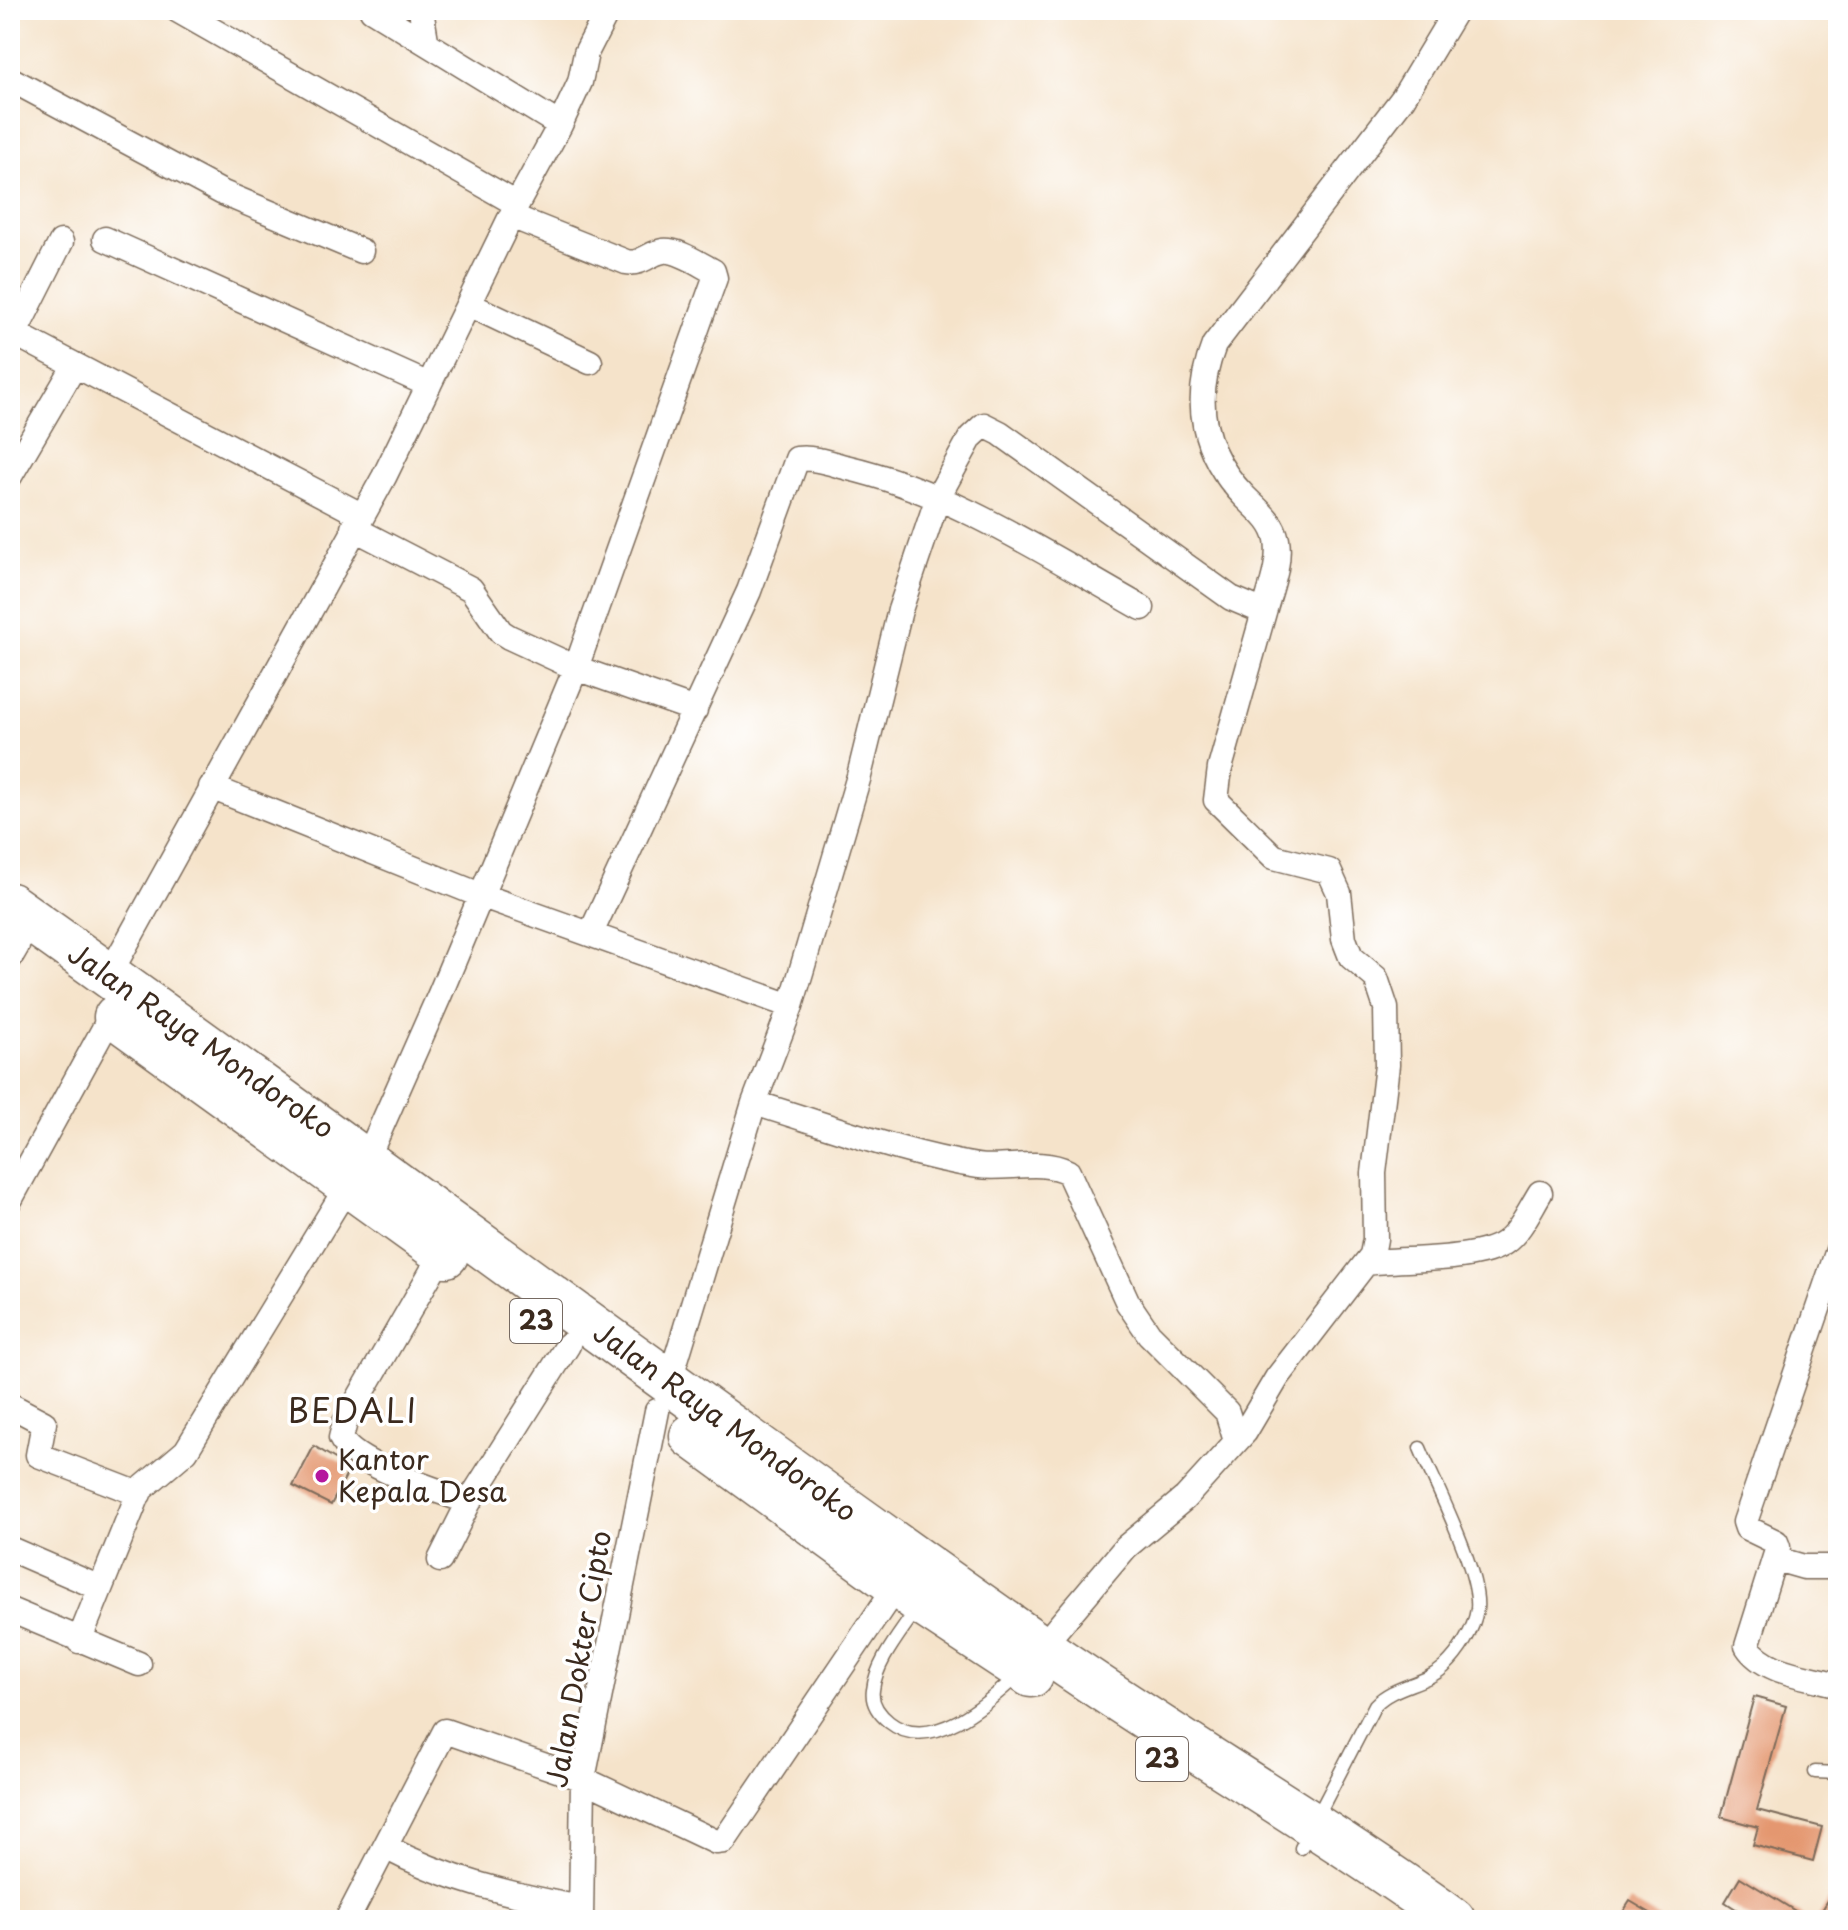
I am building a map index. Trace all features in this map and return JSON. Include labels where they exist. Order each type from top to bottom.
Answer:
[{"type":"highway","name":"Jalan Raya Mondoroko","points":[[12,938],[110,994],[922,1587],[1308,1836],[1453,1920]]},
{"type":"highway","name":"Jalan Raya Mondoroko","points":[[357,1172],[443,1252],[568,1345],[663,1397]]},
{"type":"highway","name":"Jalan Raya Mondoroko","points":[[1308,1836],[1410,1920]]},
{"type":"street","points":[[79,1641],[139,1494],[151,1477],[186,1451],[357,1172],[480,895],[576,668],[715,274],[666,251],[640,262],[626,262],[514,210],[177,10]]},
{"type":"street","points":[[372,10],[426,40],[560,125]]},
{"type":"street","points":[[421,10],[426,40]]},
{"type":"street","points":[[10,1200],[211,787],[357,521],[470,305],[514,210],[560,125],[580,82],[586,53],[608,10]]},
{"type":"street","points":[[1032,1659],[1126,1547],[1185,1498],[1250,1426],[1277,1378],[1363,1270],[1375,1239],[1374,1173],[1387,1065],[1384,996],[1376,978],[1351,957],[1344,939],[1339,893],[1332,874],[1316,865],[1274,857],[1216,800],[1220,768],[1276,562],[1276,538],[1270,523],[1243,495],[1215,455],[1205,429],[1203,374],[1214,345],[1403,98],[1456,10]]},
{"type":"street","points":[[10,79],[223,193],[361,251]]},
{"type":"street","points":[[105,239],[429,385]]},
{"type":"street","points":[[61,242],[12,332],[357,521],[471,589],[501,632],[576,668],[695,710]]},
{"type":"street","points":[[470,305],[590,362]]},
{"type":"street","points":[[10,476],[75,365]]},
{"type":"street","name":"Jalan Dokter Cipto","points":[[581,1914],[583,1779],[663,1397],[754,1103],[791,1006],[859,776],[900,610],[942,499],[971,437],[978,428],[1000,433],[1231,598],[1264,612]]},
{"type":"street","points":[[591,933],[749,591],[797,459],[878,474],[942,499],[1142,608]]},
{"type":"street","points":[[211,787],[480,895],[791,1006]]},
{"type":"street","points":[[754,1103],[926,1156],[981,1166],[1044,1166],[1068,1172],[1128,1303],[1149,1334],[1227,1412],[1236,1441]]},
{"type":"street","points":[[1363,1270],[1502,1245],[1522,1224],[1540,1193]]},
{"type":"street","points":[[1838,1250],[1747,1512],[1747,1528],[1776,1542],[1776,1559],[1747,1646],[1754,1657],[1788,1672],[1838,1685]]},
{"type":"street","points":[[443,1252],[345,1422],[341,1438],[354,1452],[395,1473],[469,1502]]},
{"type":"street","points":[[440,1560],[469,1502],[568,1345]]},
{"type":"street","points":[[10,1405],[44,1423],[38,1455],[139,1494]]},
{"type":"street","points":[[10,1549],[100,1588]]},
{"type":"street","points":[[1776,1559],[1804,1567],[1838,1567]]},
{"type":"street","points":[[347,1920],[445,1731],[583,1779],[716,1842],[724,1841],[922,1587]]},
{"type":"street","points":[[10,1610],[139,1664]]},
{"type":"street","points":[[385,1847],[414,1862],[494,1890],[581,1914]]},
{"type":"lane","points":[[1308,1836],[1375,1705],[1382,1697],[1427,1680],[1443,1667],[1457,1653],[1477,1610],[1471,1573],[1420,1448]]},
{"type":"lane","points":[[922,1587],[877,1674],[872,1694],[876,1710],[890,1723],[906,1733],[929,1733],[974,1711],[1032,1659]]},
{"type":"lane","points":[[1815,1772],[1838,1773]]},
{"type":"building","name":"Kantor Kepala Desa","points":[[314,1446],[350,1468],[331,1505],[293,1486]]},
{"type":"building","points":[[1754,1697],[1786,1706],[1757,1810],[1822,1827],[1813,1861],[1753,1845],[1758,1827],[1721,1817]]},
{"type":"building","points":[[1740,1877],[1810,1920],[1753,1920],[1725,1902]]},
{"type":"building","points":[[1838,1884],[1838,1920],[1816,1920]]},
{"type":"building","points":[[1630,1901],[1662,1920],[1618,1920]]},
{"type":"place","name":"Kantor Kepala Desa","points":[[322,1476]]},
{"type":"district","name":"BEDALI","points":[[353,1412]]}]
